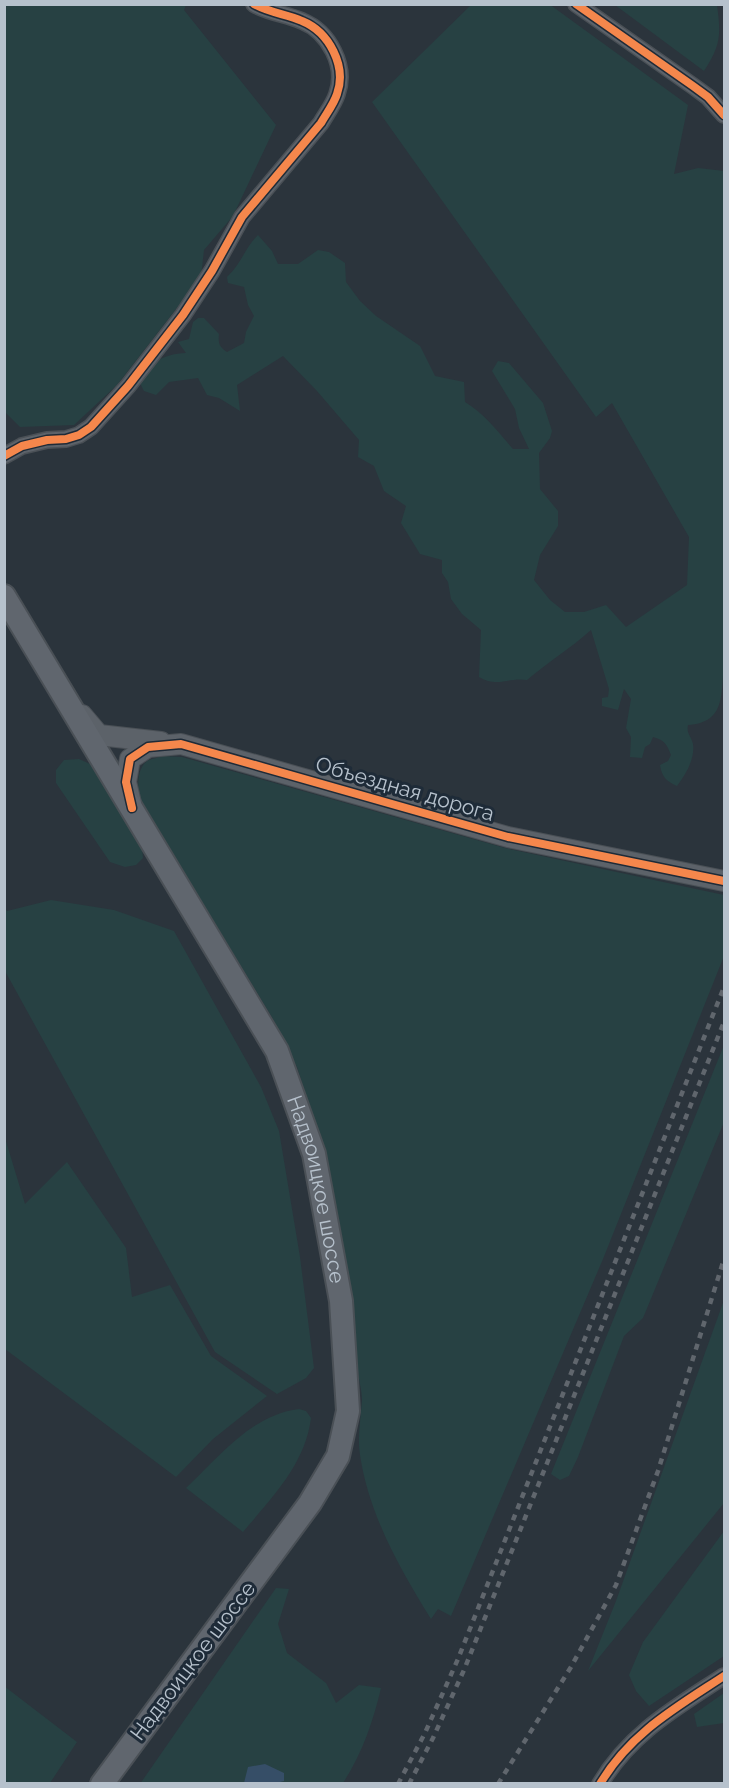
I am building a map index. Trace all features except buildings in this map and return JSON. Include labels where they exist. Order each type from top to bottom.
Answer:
[{"type":"main road","name":"Надвоицкое шоссе","points":[[4,596],[277,1051],[314,1154],[341,1301],[348,1411],[338,1456],[310,1503],[102,1784]]},
{"type":"street","points":[[4,456],[34,442],[66,439],[79,435],[91,427],[128,386],[183,315],[212,271],[242,217],[321,123],[330,108],[337,94],[340,68],[326,41],[305,22],[254,4]]},
{"type":"street","points":[[576,4],[708,97],[724,115]]},
{"type":"street","points":[[61,690],[99,735],[181,744]]},
{"type":"street","name":"Объездная дорога","points":[[132,808],[126,782],[130,759],[148,747],[181,744],[508,837],[724,881]]},
{"type":"street","points":[[600,1784],[608,1770],[632,1741],[674,1709],[724,1676]]},
{"type":"green space","points":[[549,4],[688,105],[674,174],[698,168],[724,171],[724,664],[721,696],[715,712],[709,719],[688,725],[693,744],[693,755],[687,771],[677,786],[667,780],[662,773],[660,765],[668,761],[671,755],[662,741],[653,737],[650,744],[645,747],[642,758],[630,757],[631,737],[626,728],[631,699],[624,689],[618,710],[602,706],[602,698],[608,697],[609,689],[591,630],[527,680],[492,682],[479,677],[481,630],[462,614],[451,599],[448,582],[442,573],[442,560],[420,554],[401,523],[406,506],[384,491],[374,466],[358,457],[359,440],[283,356],[237,385],[240,411],[219,398],[207,395],[198,378],[169,382],[156,395],[144,391],[140,383],[158,360],[186,353],[178,342],[189,339],[193,322],[198,318],[204,318],[219,334],[220,344],[227,352],[244,343],[246,332],[254,316],[248,305],[244,287],[228,283],[227,277],[258,235],[272,251],[278,264],[298,264],[318,250],[329,252],[345,263],[346,282],[360,301],[376,316],[420,346],[435,376],[464,382],[465,402],[485,418],[513,449],[529,449],[519,428],[515,409],[492,371],[498,361],[509,363],[543,403],[552,431],[550,438],[539,453],[540,489],[558,511],[558,526],[540,555],[534,580],[550,600],[565,612],[584,612],[606,605],[626,627],[687,585],[689,537],[612,403],[596,417],[372,102],[471,5]]},
{"type":"green space","points":[[4,5],[186,5],[184,10],[276,125],[233,216],[204,250],[201,277],[117,385],[74,425],[20,427],[5,412]]},
{"type":"green space","points":[[615,5],[717,5],[719,24],[717,47],[704,71]]},
{"type":"green space","points":[[162,756],[182,757],[505,848],[724,895],[724,956],[603,1259],[451,1616],[438,1609],[431,1619],[397,1561],[378,1520],[364,1477],[359,1448],[361,1390],[327,1176],[318,1149],[314,1120],[297,1067],[273,1019],[139,799],[138,779],[143,765],[147,761]]},
{"type":"green space","points":[[79,759],[90,764],[142,848],[143,858],[136,865],[125,867],[110,862],[56,783],[56,770],[64,760]]},
{"type":"green space","points":[[51,900],[114,910],[174,931],[261,1087],[279,1131],[300,1257],[314,1368],[306,1378],[277,1394],[215,1352],[5,971],[5,908],[7,911]]},
{"type":"green space","points":[[724,1045],[724,1122],[643,1318],[624,1336],[578,1457],[569,1476],[560,1480],[551,1474]]},
{"type":"green space","points":[[5,1138],[25,1204],[67,1162],[126,1248],[132,1297],[170,1285],[211,1356],[267,1396],[213,1439],[176,1477],[5,1349]]},
{"type":"green space","points":[[724,1300],[724,1503],[588,1671],[616,1601]]},
{"type":"green space","points":[[299,1409],[306,1411],[311,1418],[302,1451],[286,1480],[243,1532],[186,1488],[251,1428],[282,1413]]},
{"type":"green space","points":[[724,1531],[724,1656],[649,1706],[636,1691],[629,1675],[643,1642]]},
{"type":"green space","points":[[276,1588],[289,1589],[278,1624],[287,1653],[326,1683],[336,1703],[359,1685],[381,1688],[366,1737],[343,1783],[140,1784]]},
{"type":"green space","points":[[4,1686],[77,1742],[50,1783],[5,1783]]},
{"type":"green space","points":[[724,1693],[724,1723],[697,1727],[694,1714]]},
{"type":"water","points":[[265,1764],[284,1773],[284,1781],[244,1783],[248,1767]]},
{"type":"railway","points":[[398,1784],[425,1733],[458,1659],[724,987]]},
{"type":"railway","points":[[409,1784],[464,1670],[724,1022]]},
{"type":"railway","points":[[498,1784],[571,1667],[616,1585],[658,1471],[724,1259]]},
{"type":"cycle path","points":[[4,456],[22,446],[47,440],[66,439],[79,435],[91,427],[128,386],[183,315],[212,271],[242,217],[321,123],[332,105],[337,94],[340,72],[328,42],[312,26],[254,4]]},
{"type":"cycle path","points":[[576,4],[708,97],[724,115]]},
{"type":"cycle path","points":[[132,808],[126,782],[130,759],[148,747],[181,744],[508,837],[724,881]]},
{"type":"cycle path","points":[[600,1784],[625,1750],[656,1722],[724,1676]]}]
